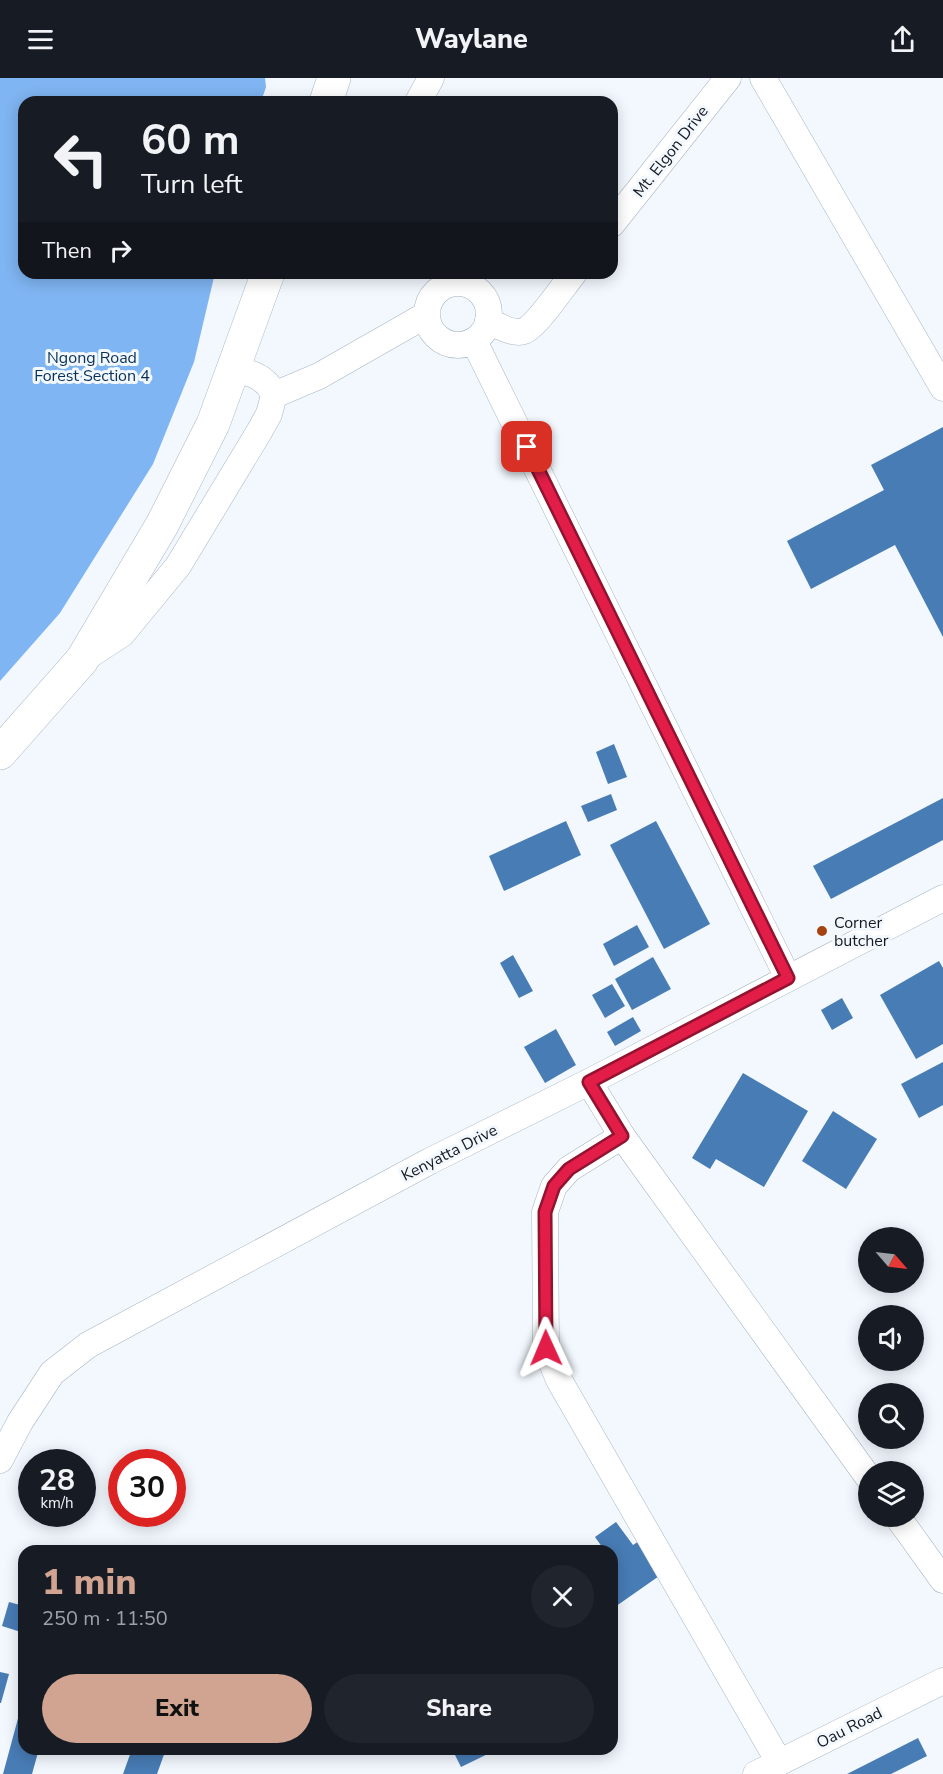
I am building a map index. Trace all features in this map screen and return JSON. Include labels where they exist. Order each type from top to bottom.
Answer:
[{"type":"street","points":[[328,96],[334,78]]},
{"type":"street","points":[[421,96],[431,78]]},
{"type":"street","name":"Mt. Elgon Drive","points":[[618,216],[728,78]]},
{"type":"street","points":[[763,78],[943,388]]},
{"type":"street","points":[[0,753],[82,660],[162,525],[213,424],[266,279]]},
{"type":"street","points":[[450,279],[430,299],[426,315],[431,331],[443,342],[459,345],[481,331],[524,331],[537,320],[569,279]]},
{"type":"street","points":[[454,279],[473,286],[484,297],[489,313],[481,331],[788,978]]},
{"type":"street","points":[[274,395],[319,376],[426,315]]},
{"type":"street","points":[[82,660],[122,634],[178,566],[260,432],[269,414],[274,395],[271,387],[252,374],[234,370]]},
{"type":"street","name":"Kenyatta Drive","points":[[0,1460],[20,1422],[52,1373],[88,1345],[430,1161],[589,1082],[943,898]]},
{"type":"street","points":[[589,1082],[622,1136],[858,1463]]},
{"type":"street","points":[[622,1136],[569,1169],[554,1186],[545,1212],[546,1348],[559,1380],[779,1762]]},
{"type":"street","points":[[905,1527],[943,1580]]},
{"type":"street","name":"Oau Road","points":[[756,1774],[943,1681]]},
{"type":"green space","name":"Ngong Road Forest Section 4","points":[[0,78],[265,78],[266,87],[263,96],[18,96],[18,279],[214,279],[194,362],[153,464],[60,613],[0,681]]},
{"type":"building","points":[[943,427],[943,637],[895,545],[811,589],[787,541],[884,490],[871,465]]},
{"type":"building","points":[[614,744],[627,777],[608,784],[596,752]]},
{"type":"building","points":[[611,794],[617,810],[588,822],[581,806]]},
{"type":"building","points":[[943,798],[943,840],[831,899],[813,866]]},
{"type":"building","points":[[566,821],[581,855],[504,891],[489,856]]},
{"type":"building","points":[[656,821],[710,924],[664,949],[610,845]]},
{"type":"building","points":[[637,925],[649,947],[614,966],[603,944]]},
{"type":"building","points":[[513,955],[533,991],[519,998],[500,963]]},
{"type":"building","points":[[653,957],[671,989],[632,1010],[615,979]]},
{"type":"building","points":[[939,961],[943,968],[943,1044],[916,1059],[880,995]]},
{"type":"building","points":[[612,984],[625,1006],[605,1018],[592,995]]},
{"type":"building","points":[[842,998],[853,1018],[832,1030],[821,1010]]},
{"type":"building","points":[[633,1017],[641,1031],[615,1046],[607,1032]]},
{"type":"building","points":[[556,1029],[576,1065],[545,1083],[524,1047]]},
{"type":"building","points":[[943,1062],[943,1105],[919,1118],[901,1084]]},
{"type":"building","points":[[743,1073],[808,1111],[764,1187],[716,1159],[710,1169],[692,1158]]},
{"type":"building","points":[[833,1111],[877,1139],[846,1189],[802,1161]]},
{"type":"building","points":[[616,1522],[633,1545],[639,1541],[662,1574],[618,1605],[618,1545],[601,1545],[595,1537]]},
{"type":"building","points":[[9,1602],[18,1604],[18,1631],[2,1626]]},
{"type":"building","points":[[0,1672],[9,1674],[1,1703],[0,1703]]},
{"type":"building","points":[[18,1718],[18,1755],[37,1755],[32,1774],[3,1774]]},
{"type":"building","points":[[918,1738],[927,1756],[891,1774],[847,1774]]},
{"type":"building","points":[[130,1755],[164,1755],[157,1774],[123,1774]]},
{"type":"building","points":[[455,1755],[486,1755],[461,1767]]},
{"type":"place","name":"Corner butcher","points":[[822,931]]},
{"type":"route","points":[[527,447],[788,978],[589,1082],[622,1136],[569,1169],[554,1186],[545,1212],[546,1348]]}]
